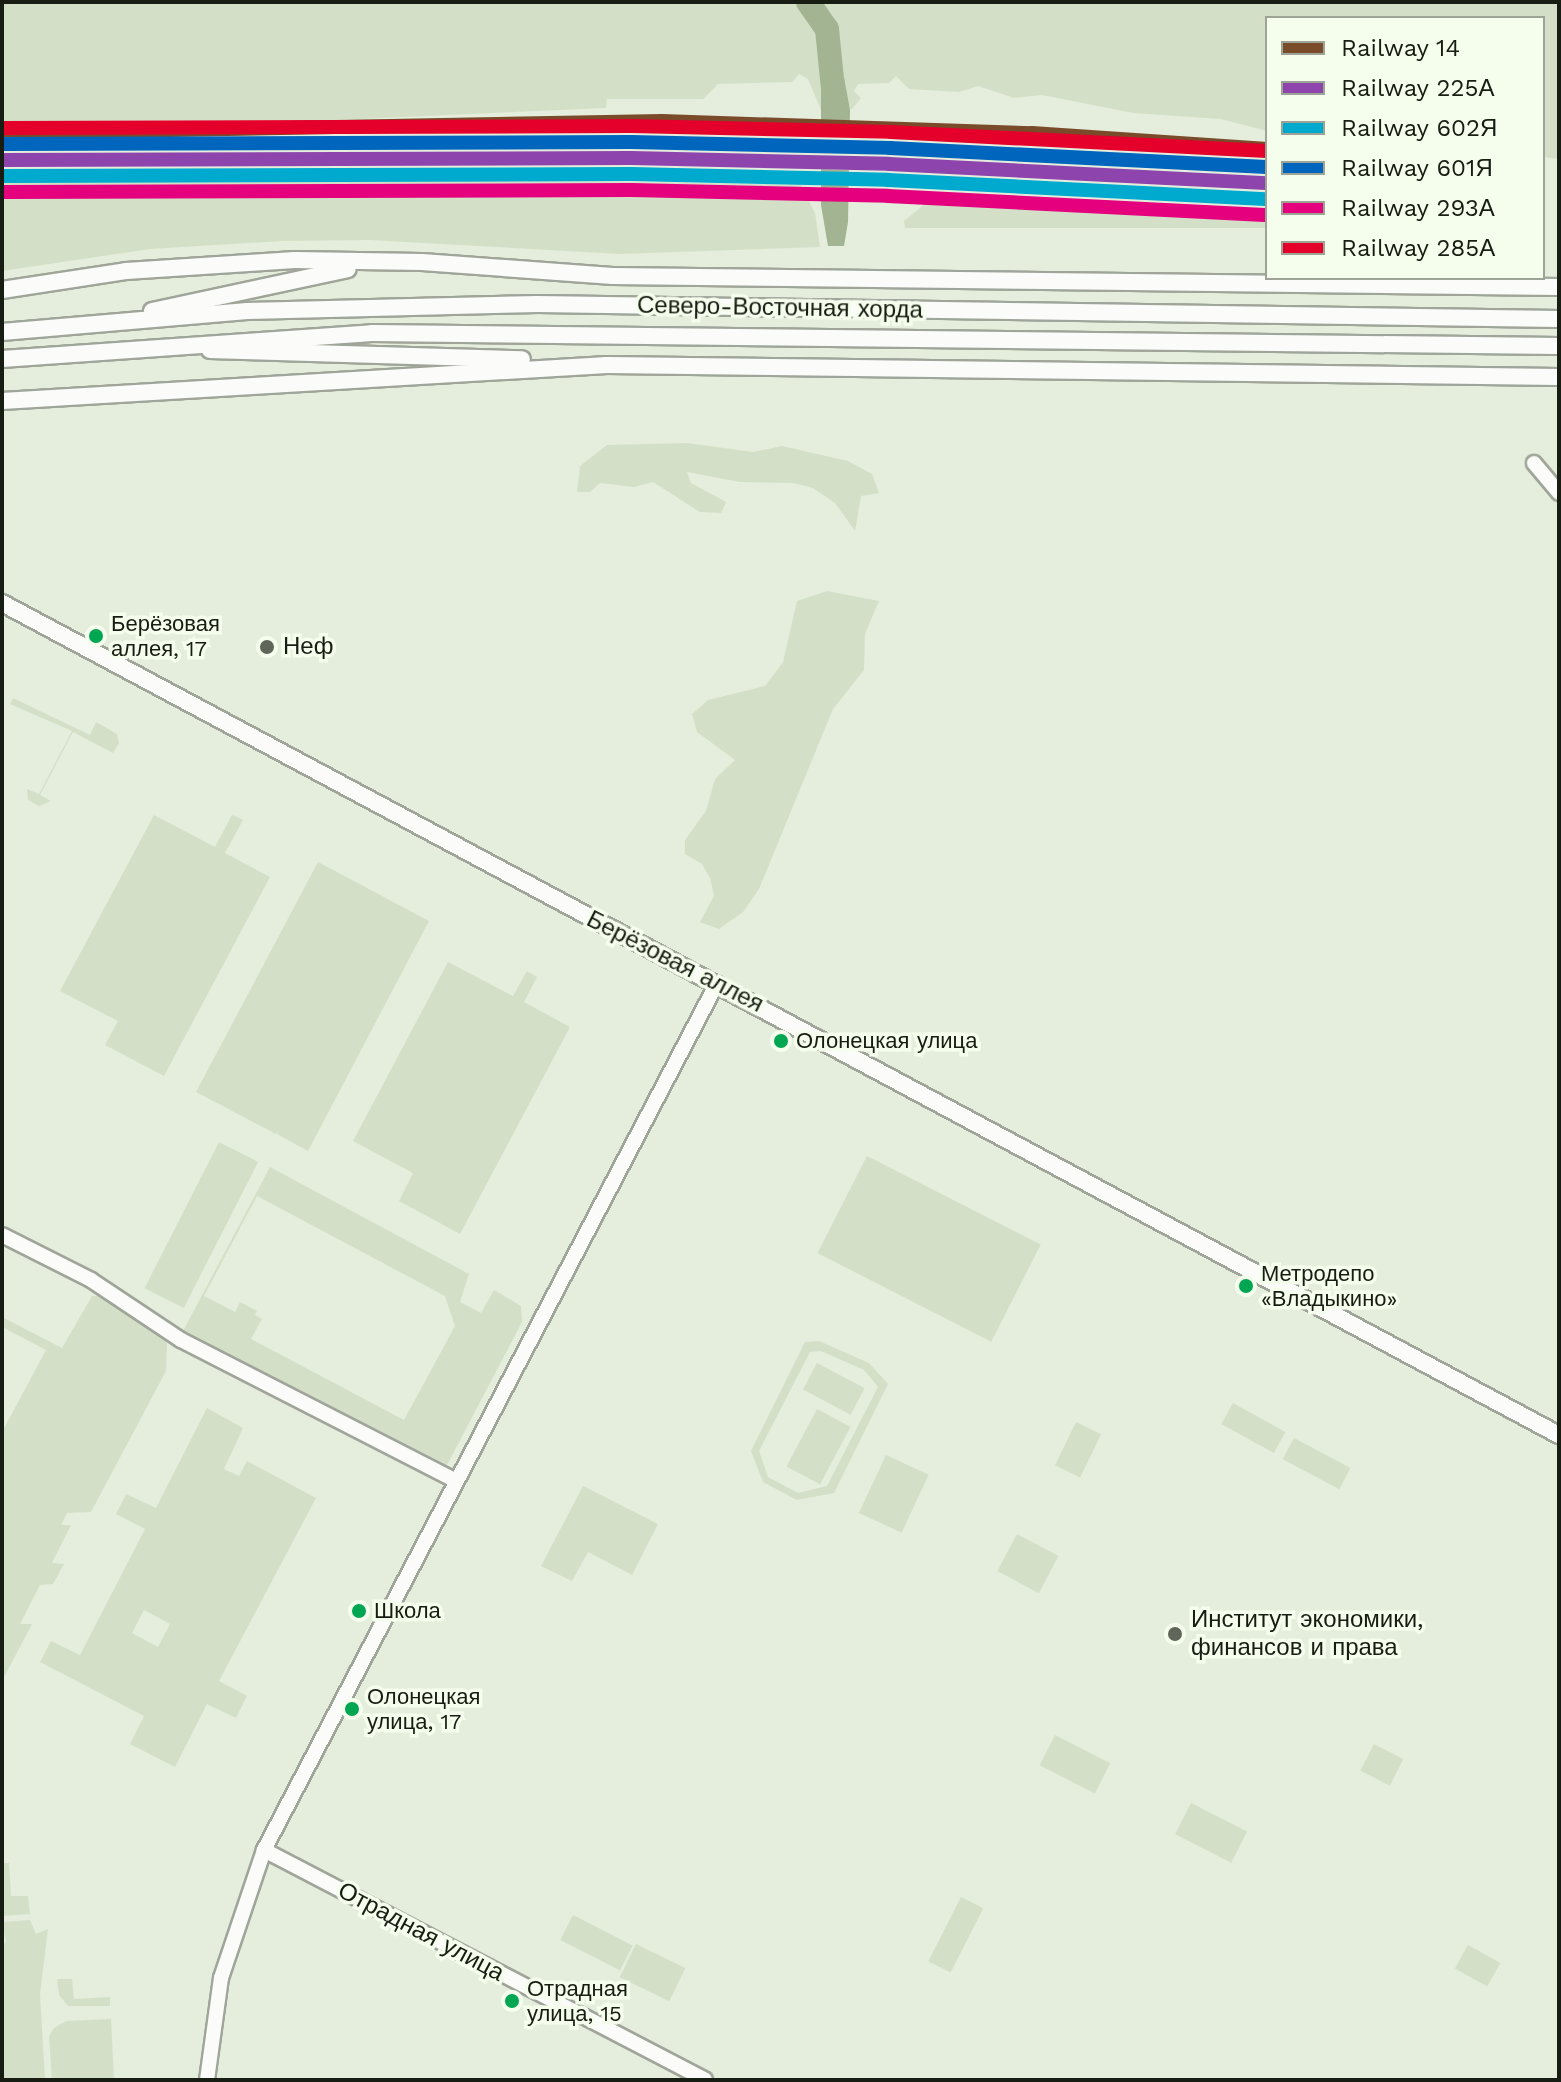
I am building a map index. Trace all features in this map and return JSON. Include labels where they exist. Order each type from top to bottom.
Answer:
[{"type":"main road","points":[[101,324],[329,271],[422,262]]},
{"type":"main road","points":[[2,290],[208,263],[422,262],[612,276],[1559,287]]},
{"type":"main road","name":"Северо-Восточная хорда","points":[[2,332],[371,306],[1559,319]]},
{"type":"main road","name":"Северо-Восточная хорда","points":[[2,359],[136,347],[372,333],[1559,346]]},
{"type":"main road","points":[[136,347],[607,365],[1559,377]]},
{"type":"main road","points":[[2,401],[607,365]]},
{"type":"main road","name":"Берёзовая аллея","points":[[2,603],[1559,1435]]},
{"type":"street","points":[[1534,463],[1559,493]]},
{"type":"street","points":[[207,2080],[221,1978],[264,1850],[717,983]]},
{"type":"street","points":[[2,1235],[91,1280],[181,1340],[456,1481]]},
{"type":"street","name":"Отрадная улица","points":[[264,1850],[705,2080]]},
{"type":"shaded area","points":[[2,2],[1559,2],[1559,159],[1545,157],[1545,16],[1265,16],[1265,130],[1221,119],[1133,113],[1042,95],[1014,98],[978,86],[959,92],[909,89],[896,76],[889,83],[858,84],[854,91],[861,98],[852,109],[821,110],[808,79],[799,74],[792,82],[718,84],[703,99],[607,99],[606,108],[224,125],[2,124]]},
{"type":"shaded area","points":[[844,77],[850,110],[848,222],[844,246],[828,246],[821,205],[821,79]]},
{"type":"shaded area","points":[[2,171],[801,185],[815,213],[820,247],[620,254],[370,240],[283,241],[150,249],[2,271]]},
{"type":"shaded area","points":[[932,198],[1265,210],[1265,228],[905,228],[904,221]]},
{"type":"shaded area","points":[[687,443],[753,452],[782,446],[848,461],[872,474],[879,493],[861,496],[855,531],[835,503],[813,488],[793,483],[740,482],[687,472],[691,483],[726,502],[721,513],[700,512],[653,482],[634,487],[600,483],[590,492],[577,492],[580,466],[607,445]]},
{"type":"shaded area","points":[[827,591],[879,601],[865,634],[864,670],[833,709],[759,889],[743,912],[719,929],[700,922],[714,896],[710,878],[702,864],[685,854],[685,840],[706,811],[715,779],[735,760],[697,732],[692,714],[708,700],[765,686],[783,662],[797,601]]},
{"type":"shaded area","points":[[13,698],[90,735],[96,722],[117,734],[119,743],[113,753],[73,732],[40,795],[51,801],[39,806],[28,800],[27,789],[39,794],[72,731],[10,704]]},
{"type":"shaded area","points":[[154,815],[215,847],[232,815],[243,820],[225,853],[270,877],[164,1076],[105,1045],[118,1021],[60,991]]},
{"type":"shaded area","points":[[318,862],[429,921],[308,1151],[277,1134],[279,1129],[276,1134],[196,1092]]},
{"type":"shaded area","points":[[448,962],[513,996],[527,971],[537,977],[524,1002],[570,1027],[460,1234],[399,1201],[413,1173],[353,1141]]},
{"type":"shaded area","points":[[219,1142],[258,1162],[184,1308],[145,1288]]},
{"type":"shaded area","points":[[867,1156],[1041,1245],[991,1342],[818,1253]]},
{"type":"shaded area","points":[[270,1167],[469,1274],[460,1302],[481,1313],[494,1290],[521,1306],[522,1322],[447,1465],[183,1331]],"holes":[[[257,1196],[445,1296],[455,1326],[404,1420],[251,1339],[262,1319],[255,1315],[257,1311],[240,1302],[235,1312],[204,1296]]]},
{"type":"shaded area","points":[[92,1296],[100,1296],[167,1340],[166,1371],[91,1512],[67,1513],[61,1525],[71,1525],[52,1563],[64,1564],[53,1584],[40,1585],[20,1624],[32,1624],[2,1681],[2,1432],[46,1350],[2,1327],[2,1317],[62,1348]]},
{"type":"shaded area","points":[[819,1341],[869,1363],[888,1384],[834,1493],[797,1500],[763,1482],[751,1451],[805,1342]],"holes":[[[821,1351],[864,1370],[878,1387],[827,1486],[798,1493],[768,1477],[759,1451],[810,1352]]]},
{"type":"shaded area","points":[[817,1363],[865,1388],[851,1415],[803,1389]]},
{"type":"shaded area","points":[[1233,1403],[1285,1432],[1274,1453],[1221,1424]]},
{"type":"shaded area","points":[[207,1408],[243,1428],[224,1469],[239,1476],[247,1461],[316,1498],[219,1681],[247,1696],[236,1718],[207,1704],[175,1767],[130,1744],[144,1716],[40,1662],[51,1641],[80,1655],[145,1529],[116,1514],[126,1494],[156,1508]],"holes":[[[144,1610],[170,1624],[158,1647],[132,1633]]]},
{"type":"shaded area","points":[[817,1409],[851,1427],[820,1484],[786,1466]]},
{"type":"shaded area","points":[[1076,1422],[1101,1434],[1080,1477],[1055,1465]]},
{"type":"shaded area","points":[[1294,1438],[1351,1468],[1339,1489],[1283,1459]]},
{"type":"shaded area","points":[[886,1455],[929,1475],[902,1533],[859,1513]]},
{"type":"shaded area","points":[[583,1486],[658,1524],[632,1575],[588,1552],[572,1581],[541,1566]]},
{"type":"shaded area","points":[[1017,1534],[1058,1556],[1039,1593],[997,1571]]},
{"type":"shaded area","points":[[1055,1735],[1110,1763],[1095,1793],[1040,1765]]},
{"type":"shaded area","points":[[1374,1744],[1403,1759],[1390,1786],[1360,1771]]},
{"type":"shaded area","points":[[1191,1803],[1247,1832],[1231,1863],[1175,1834]]},
{"type":"shaded area","points":[[2,1863],[9,1863],[11,1896],[28,1896],[30,1914],[2,1916]]},
{"type":"shaded area","points":[[961,1897],[983,1908],[951,1973],[928,1961]]},
{"type":"shaded area","points":[[573,1915],[633,1945],[620,1970],[560,1940]]},
{"type":"shaded area","points":[[30,1920],[36,1934],[48,1929],[40,1994],[45,2080],[2,2080],[2,1946],[6,1942],[2,1922]]},
{"type":"shaded area","points":[[636,1944],[685,1968],[669,2001],[620,1977]]},
{"type":"shaded area","points":[[1468,1945],[1500,1963],[1487,1987],[1455,1969]]},
{"type":"shaded area","points":[[57,1979],[72,1979],[74,1999],[110,1997],[110,2006],[68,2006],[59,1995]]},
{"type":"shaded area","points":[[111,2019],[114,2080],[52,2080],[49,2036],[54,2028],[66,2021]]},
{"type":"pier","points":[[818,123],[853,124],[851,170],[816,169]]},
{"type":"waterway","points":[[808,2],[827,29],[835,109]]},
{"type":"rail line","name":"14","points":[[2,133],[662,121],[1032,133],[1265,149]]},
{"type":"rail line","name":"285А","points":[[2,128],[632,126],[891,132],[1265,151]]},
{"type":"rail line","name":"601Я","points":[[2,144],[631,142],[890,148],[1265,167]]},
{"type":"rail line","name":"225А","points":[[2,160],[631,158],[889,164],[1265,183]]},
{"type":"rail line","name":"602Я","points":[[2,176],[631,174],[888,180],[1265,199]]},
{"type":"rail line","name":"293А","points":[[2,192],[631,190],[888,196],[1265,215]]},
{"type":"place","name":"Берёзовая аллея, 17","points":[[96,636]]},
{"type":"place","name":"Неф","points":[[267,647]]},
{"type":"place","name":"Олонецкая улица","points":[[781,1041]]},
{"type":"place","name":"Метродепо «Владыкино»","points":[[1246,1286]]},
{"type":"place","name":"Школа","points":[[359,1611]]},
{"type":"place","name":"Институт экономики, финансов и права","points":[[1175,1634]]},
{"type":"place","name":"Олонецкая улица, 17","points":[[352,1709]]},
{"type":"place","name":"Отрадная улица, 15","points":[[512,2001]]}]
